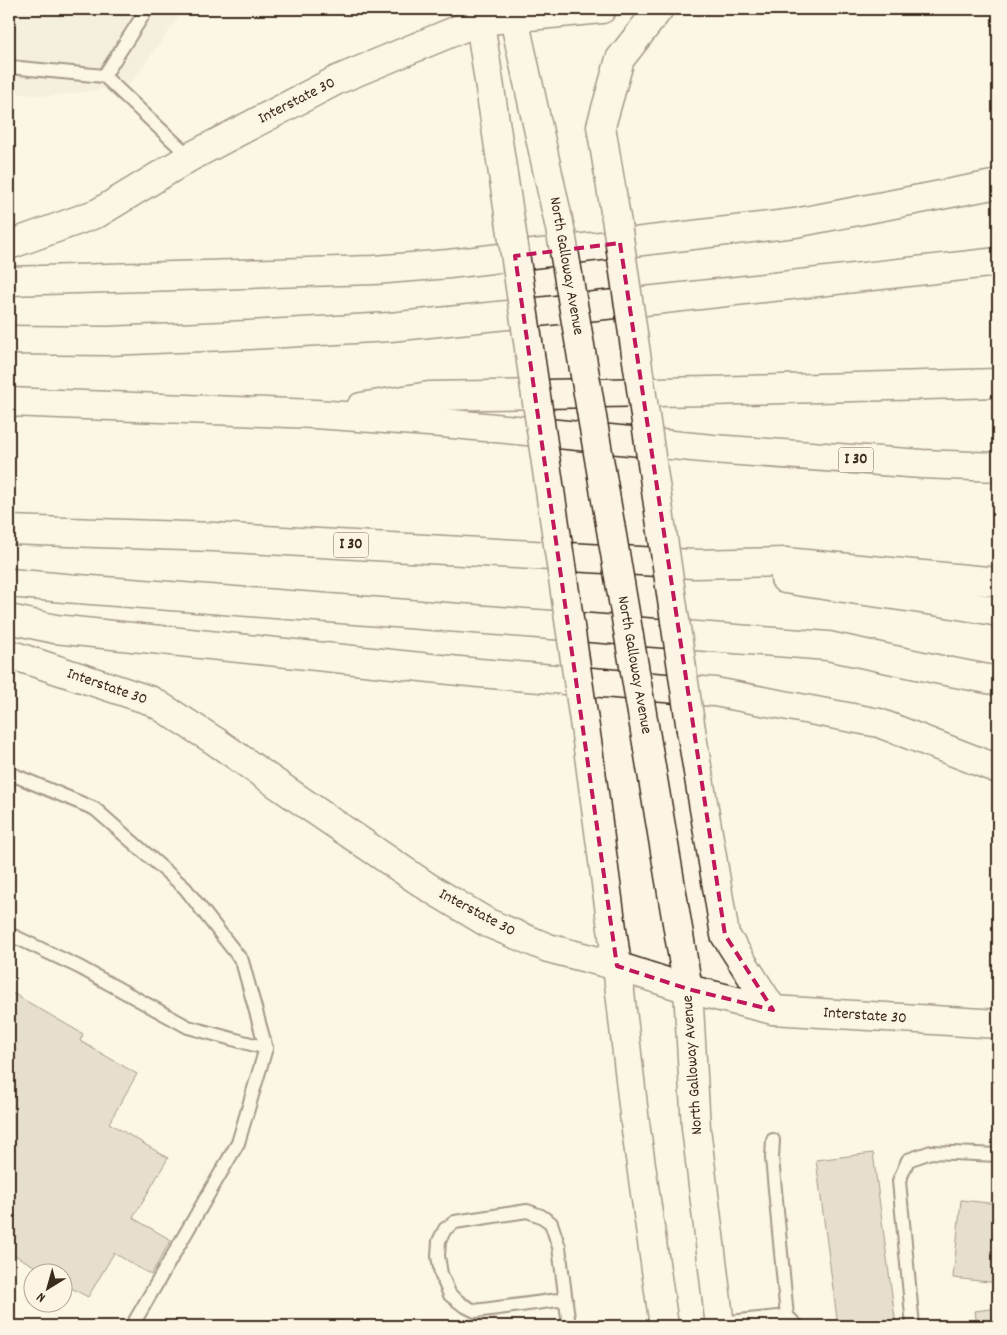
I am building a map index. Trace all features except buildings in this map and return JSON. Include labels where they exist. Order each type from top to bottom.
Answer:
[{"type":"main road","name":"Interstate 30","points":[[9,245],[98,213],[190,157],[337,80],[478,15],[602,9]]},
{"type":"main road","points":[[659,9],[620,59],[601,126],[618,224],[691,730],[725,935],[774,1010]]},
{"type":"main road","name":"North Galloway Avenue","points":[[513,13],[561,233],[688,989],[696,1128],[720,1325]]},
{"type":"main road","points":[[478,15],[588,748],[635,1123],[664,1326]]},
{"type":"main road","points":[[9,281],[374,270],[449,264],[795,223],[998,184]]},
{"type":"main road","points":[[9,340],[108,341],[390,327],[998,262]]},
{"type":"main road","points":[[315,414],[429,396],[998,383]]},
{"type":"main road","name":"I 30","points":[[9,402],[315,414],[443,423],[713,449],[922,464],[998,467]]},
{"type":"main road","name":"I 30","points":[[9,530],[214,537],[694,564],[785,562],[998,582]]},
{"type":"main road","points":[[694,564],[998,612]]},
{"type":"main road","points":[[9,583],[828,646],[998,681]]},
{"type":"main road","points":[[9,619],[55,629],[459,671],[715,692],[880,723],[998,769]]},
{"type":"main road","name":"Interstate 30","points":[[9,654],[152,701],[215,741],[428,887],[488,923],[548,948],[616,966],[688,989],[774,1010],[998,1024]]},
{"type":"lane","points":[[104,76],[147,9]]},
{"type":"lane","points":[[9,67],[104,76],[190,157]]},
{"type":"lane","points":[[9,774],[95,809],[185,888],[242,961],[266,1048],[238,1143],[132,1326]]},
{"type":"lane","points":[[9,934],[79,968],[188,1027],[266,1048]]},
{"type":"lane","points":[[773,1140],[772,1158],[787,1316],[797,1326]]},
{"type":"lane","points":[[913,1326],[899,1181],[908,1160],[931,1152],[998,1155]]},
{"type":"lane","points":[[566,1299],[475,1311],[463,1305],[450,1295],[440,1274],[439,1241],[445,1229],[455,1222],[528,1211],[541,1216],[551,1223],[559,1247],[566,1299],[569,1326]]},
{"type":"lane","points":[[720,1325],[787,1316]]},
{"type":"highlighted area","points":[[620,243],[725,935],[773,1010],[688,989],[617,966],[515,256]]},
{"type":"shaded area","points":[[9,9],[185,9],[128,86],[51,96],[9,93]]}]
